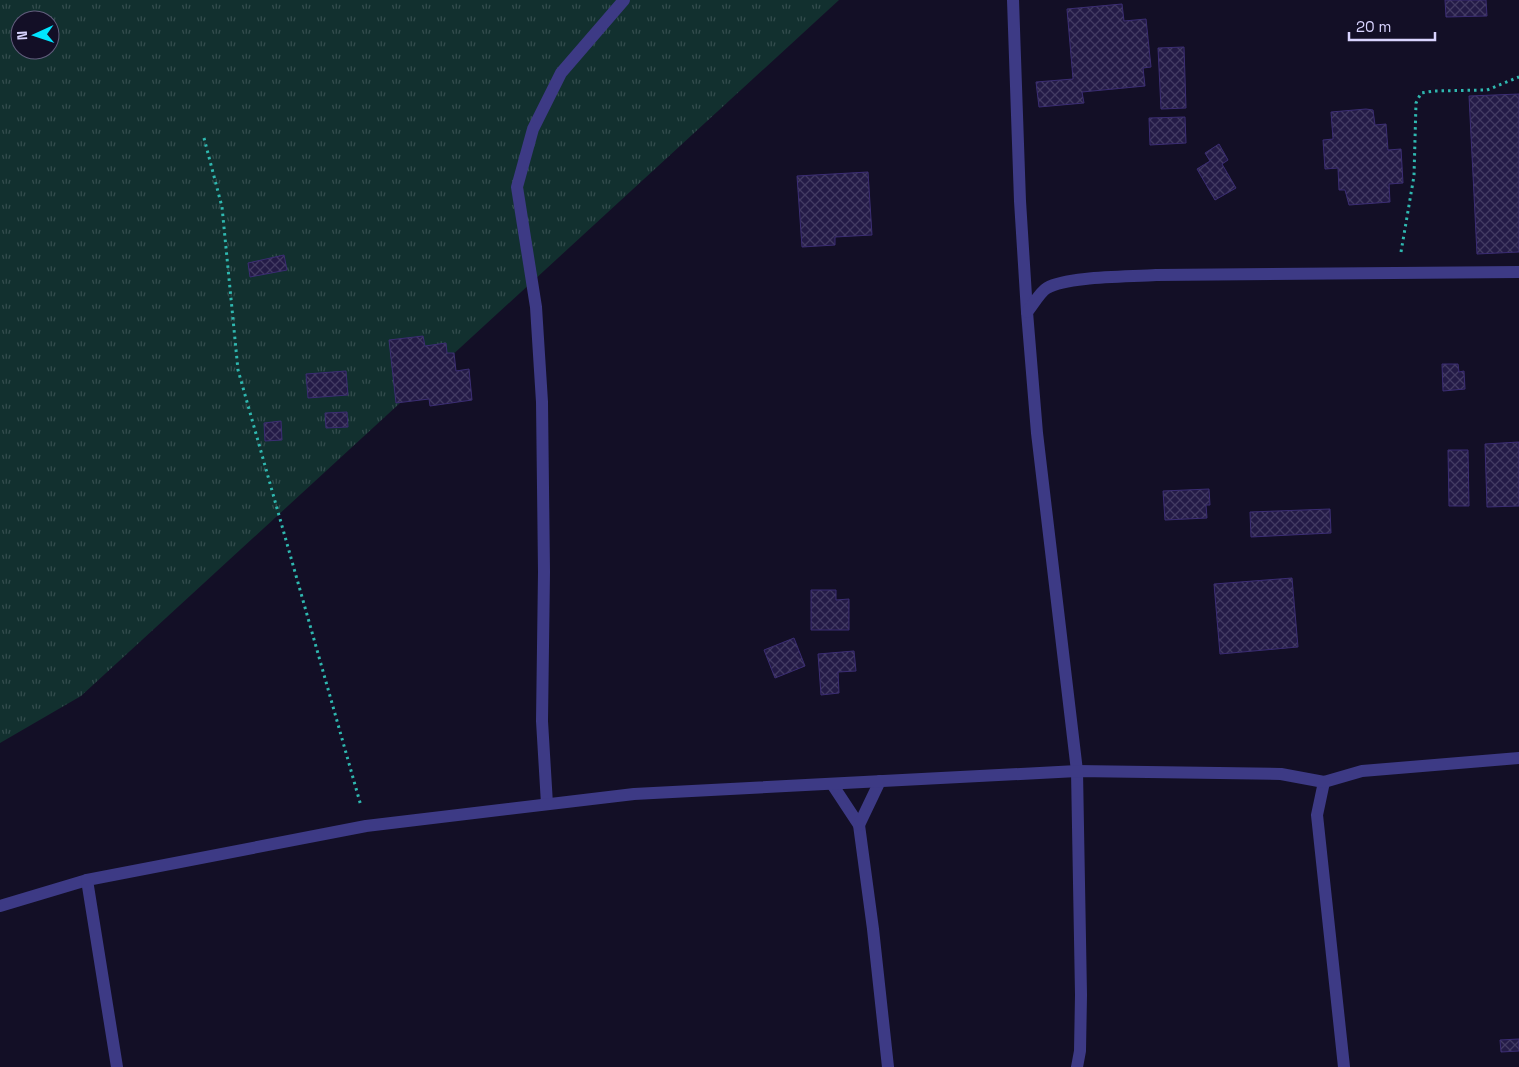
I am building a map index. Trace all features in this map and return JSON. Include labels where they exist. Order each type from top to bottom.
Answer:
[{"type":"street","points":[[547,804],[542,721],[544,572],[542,402],[536,307],[517,187],[533,129],[561,73],[624,0]]},
{"type":"street","points":[[1012,0],[1020,201],[1037,433],[1077,771],[1081,995],[1080,1051],[1077,1067]]},
{"type":"street","points":[[1027,312],[1047,288],[1066,282],[1156,275],[1519,272]]},
{"type":"street","points":[[0,906],[87,880],[366,826],[634,794],[1077,771],[1281,774],[1324,782],[1362,771],[1519,758]]},
{"type":"street","points":[[859,825],[880,781]]},
{"type":"street","points":[[1324,782],[1317,815],[1344,1067]]},
{"type":"street","points":[[832,784],[859,825],[873,928],[888,1067]]},
{"type":"street","points":[[87,880],[117,1067]]},
{"type":"path","points":[[1396,273],[1414,176],[1416,103],[1421,93],[1487,90],[1519,78]]},
{"type":"path","points":[[204,138],[222,207],[238,370],[366,826]]},
{"type":"green space","points":[[0,0],[839,0],[81,696],[0,743]]},
{"type":"building","points":[[1445,0],[1486,0],[1487,16],[1446,17]]},
{"type":"building","points":[[1122,4],[1124,21],[1146,19],[1151,67],[1143,68],[1145,86],[1082,92],[1084,103],[1039,107],[1036,82],[1073,79],[1067,9]]},
{"type":"building","points":[[1184,47],[1186,108],[1161,109],[1158,48]]},
{"type":"building","points":[[1519,94],[1519,252],[1477,254],[1469,96]]},
{"type":"building","points":[[1373,110],[1375,125],[1386,124],[1388,150],[1401,149],[1403,183],[1389,184],[1390,202],[1349,205],[1345,190],[1339,190],[1338,168],[1325,169],[1323,140],[1333,139],[1331,112]]},
{"type":"building","points":[[1185,117],[1186,143],[1150,145],[1149,118]]},
{"type":"building","points":[[1219,144],[1228,160],[1222,164],[1236,188],[1215,200],[1197,169],[1210,161],[1205,153]]},
{"type":"building","points":[[868,172],[872,235],[835,237],[835,245],[802,247],[797,176]]},
{"type":"building","points":[[284,255],[287,270],[250,277],[248,263]]},
{"type":"building","points":[[423,336],[425,346],[446,343],[447,353],[454,353],[456,371],[469,369],[472,400],[430,406],[429,399],[396,403],[389,340]]},
{"type":"building","points":[[1442,364],[1458,364],[1459,372],[1464,371],[1465,389],[1443,391]]},
{"type":"building","points":[[346,371],[348,395],[308,398],[306,374]]},
{"type":"building","points":[[347,412],[348,427],[326,428],[325,413]]},
{"type":"building","points":[[281,421],[282,440],[265,441],[264,423]]},
{"type":"building","points":[[1519,442],[1519,506],[1487,507],[1485,444]]},
{"type":"building","points":[[1448,450],[1468,450],[1469,506],[1449,506]]},
{"type":"building","points":[[1209,489],[1210,505],[1206,505],[1207,518],[1165,520],[1163,491]]},
{"type":"building","points":[[1330,509],[1331,533],[1251,537],[1250,512]]},
{"type":"building","points":[[1292,578],[1298,647],[1220,654],[1214,584]]},
{"type":"building","points":[[811,590],[836,590],[836,600],[849,599],[849,630],[811,630]]},
{"type":"building","points":[[794,638],[805,666],[775,678],[764,650]]},
{"type":"building","points":[[854,651],[856,671],[838,672],[839,693],[821,695],[818,654]]},
{"type":"building","points":[[1519,1039],[1519,1051],[1501,1052],[1500,1040]]}]
